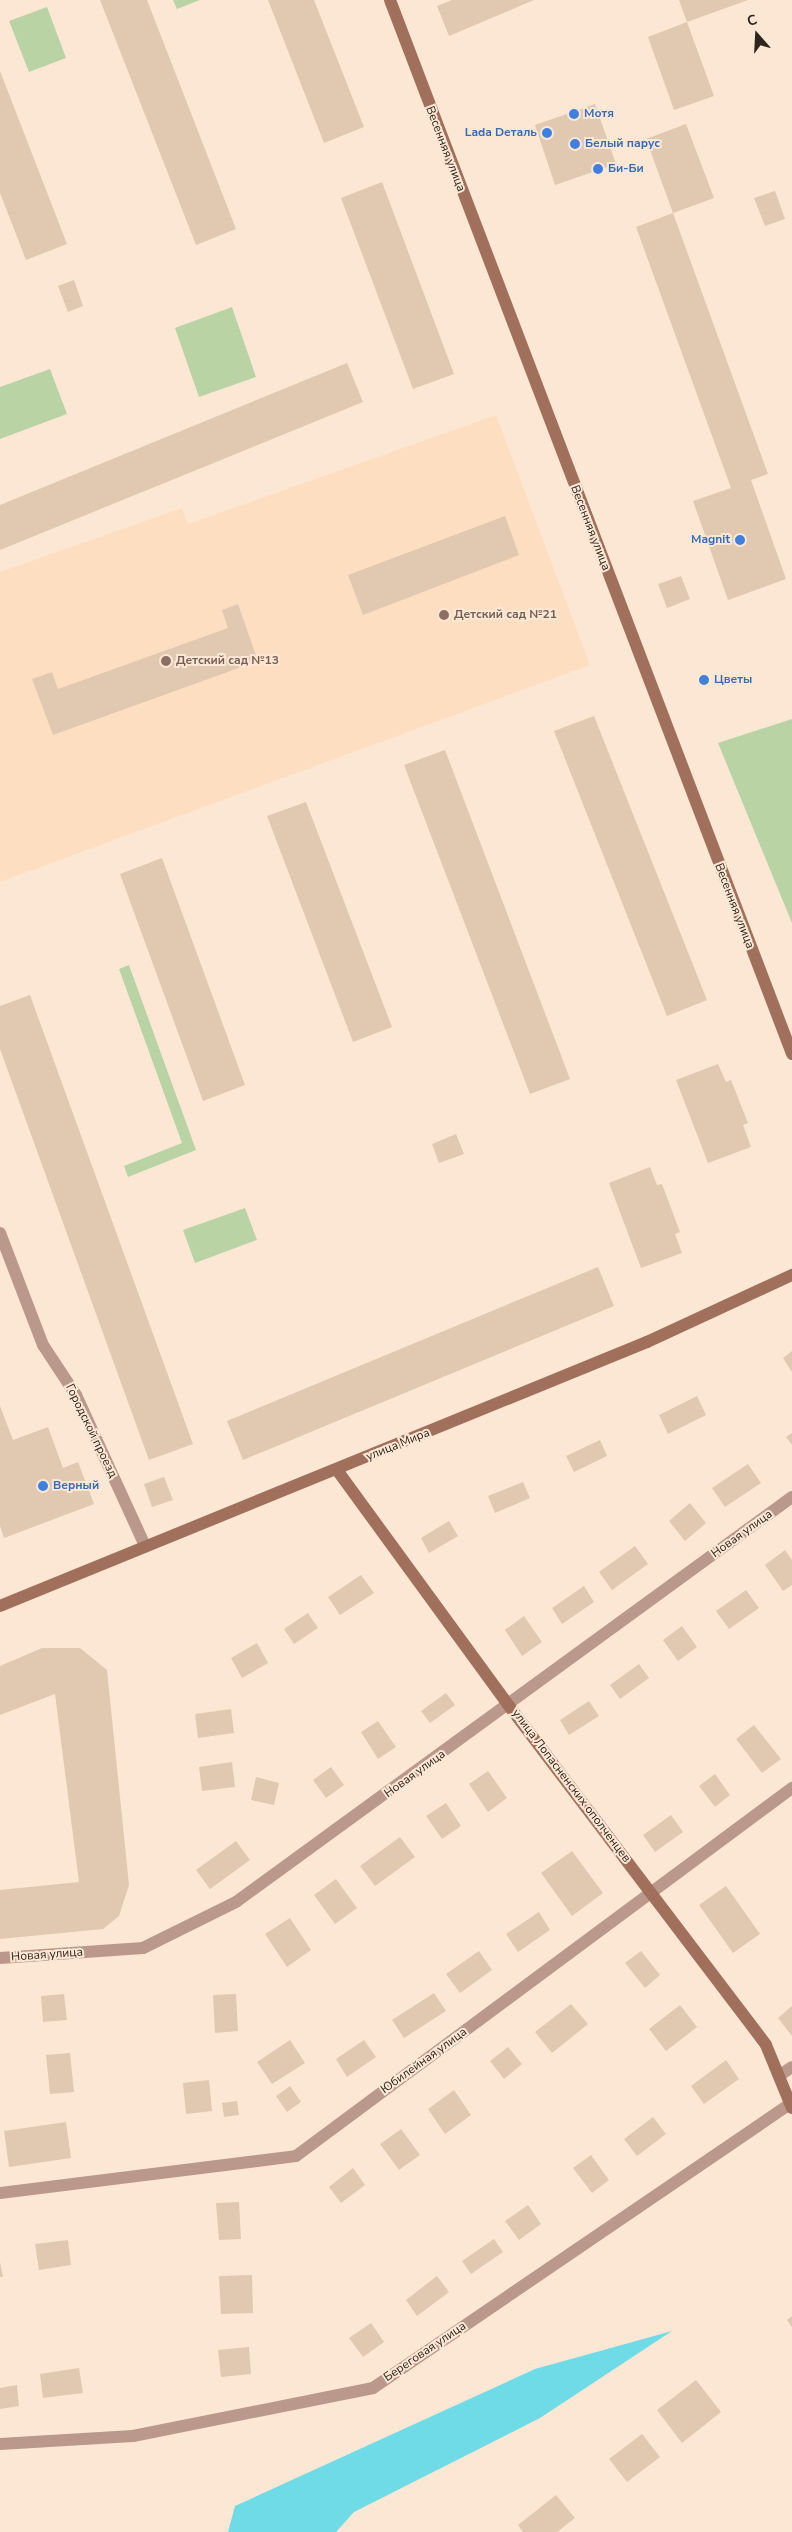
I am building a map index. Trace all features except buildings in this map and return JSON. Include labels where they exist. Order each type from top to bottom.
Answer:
[{"type":"street","name":"Весенняя улица","points":[[390,0],[792,1054]]},
{"type":"street","name":"Городской проезд","points":[[0,1233],[43,1345],[76,1395],[145,1546]]},
{"type":"street","name":"улица Мира","points":[[0,1606],[647,1342],[792,1275]]},
{"type":"street","name":"улица Лопасненских ополченцев","points":[[337,1470],[509,1706],[766,2045],[780,2075],[791,2106]]},
{"type":"street","name":"Новая улица","points":[[0,1958],[143,1948],[236,1902],[509,1706],[792,1497]]},
{"type":"street","name":"Юбилейная улица","points":[[0,2193],[296,2156],[653,1894],[792,1788]]},
{"type":"street","points":[[780,2075],[792,2066]]},
{"type":"street","name":"Береговая улица","points":[[0,2444],[132,2436],[373,2388],[791,2106]]},
{"type":"shaded area","points":[[496,415],[590,665],[0,882],[0,572],[182,508],[188,524]]},
{"type":"green space","points":[[173,0],[200,0],[177,9]]},
{"type":"green space","points":[[47,7],[66,58],[29,72],[9,21]]},
{"type":"green space","points":[[232,307],[256,377],[199,397],[175,328]]},
{"type":"green space","points":[[50,369],[67,414],[0,439],[0,387]]},
{"type":"green space","points":[[792,719],[792,923],[718,743]]},
{"type":"green space","points":[[129,965],[196,1150],[128,1177],[124,1166],[182,1143],[119,969]]},
{"type":"green space","points":[[245,1208],[257,1240],[195,1263],[183,1230]]},
{"type":"water","points":[[672,2331],[540,2418],[354,2512],[336,2532],[228,2532],[235,2506],[535,2369]]},
{"type":"place","name":"Мотя","points":[[574,114]]},
{"type":"place","name":"Lada Dеталь","points":[[547,133]]},
{"type":"place","name":"Белый парус","points":[[575,144]]},
{"type":"place","name":"Би-Би","points":[[598,169]]},
{"type":"place","name":"Magnit","points":[[740,540]]},
{"type":"place","name":"Детский сад №21","points":[[444,615]]},
{"type":"place","name":"Детский сад №13","points":[[166,661]]},
{"type":"place","name":"Цветы","points":[[704,680]]},
{"type":"place","name":"Верный","points":[[43,1486]]}]
